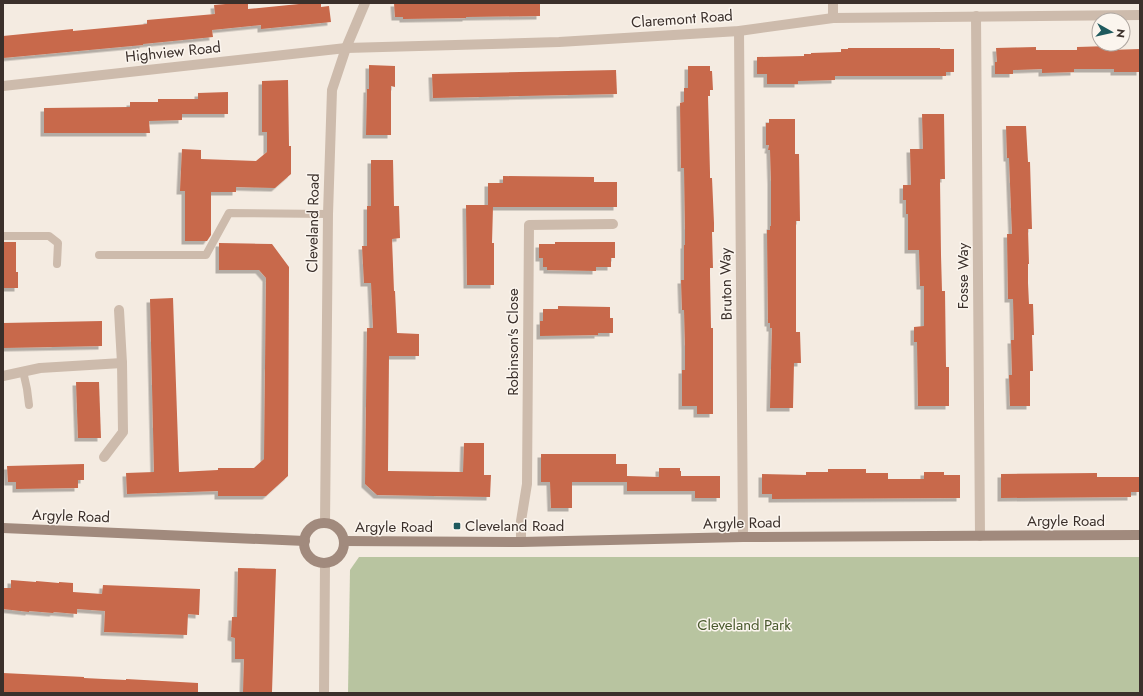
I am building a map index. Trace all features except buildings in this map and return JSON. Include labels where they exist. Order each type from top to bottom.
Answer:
[{"type":"main road","name":"Argyle Road","points":[[324,523],[335,526],[341,533],[344,541],[342,551],[338,557],[335,560],[325,563]]},
{"type":"main road","points":[[324,523],[316,525],[309,530],[305,541],[305,549],[310,557],[318,562],[325,563]]},
{"type":"main road","name":"Argyle Road","points":[[3,528],[305,541]]},
{"type":"main road","name":"Argyle Road","points":[[344,541],[521,542],[743,537],[1140,535]]},
{"type":"street","name":"Cleveland Road","points":[[324,523],[328,214],[332,90],[346,48],[365,3]]},
{"type":"street","points":[[833,3],[833,18]]},
{"type":"street","name":"Claremont Road","points":[[346,48],[559,42],[739,31],[833,18],[1140,14]]},
{"type":"street","name":"Fosse Way","points":[[976,16],[980,536]]},
{"type":"street","name":"Bruton Way","points":[[739,31],[743,537]]},
{"type":"street","name":"Highview Road","points":[[3,86],[346,48]]},
{"type":"street","name":"Robinson's Close","points":[[521,542],[521,521],[527,484],[529,225],[613,224]]},
{"type":"street","points":[[104,457],[123,432],[122,363],[119,310]]},
{"type":"street","points":[[3,376],[40,368],[122,363]]},
{"type":"street","points":[[324,693],[325,563]]},
{"type":"lane","points":[[99,255],[206,255],[230,213],[328,214]]},
{"type":"lane","points":[[3,236],[49,236],[58,243],[57,264]]},
{"type":"lane","points":[[23,371],[29,405]]},
{"type":"green space","name":"Cleveland Park","points":[[359,557],[1140,557],[1140,693],[348,693],[350,570]]},
{"type":"place","name":"Cleveland Road","points":[[457,526]]}]
